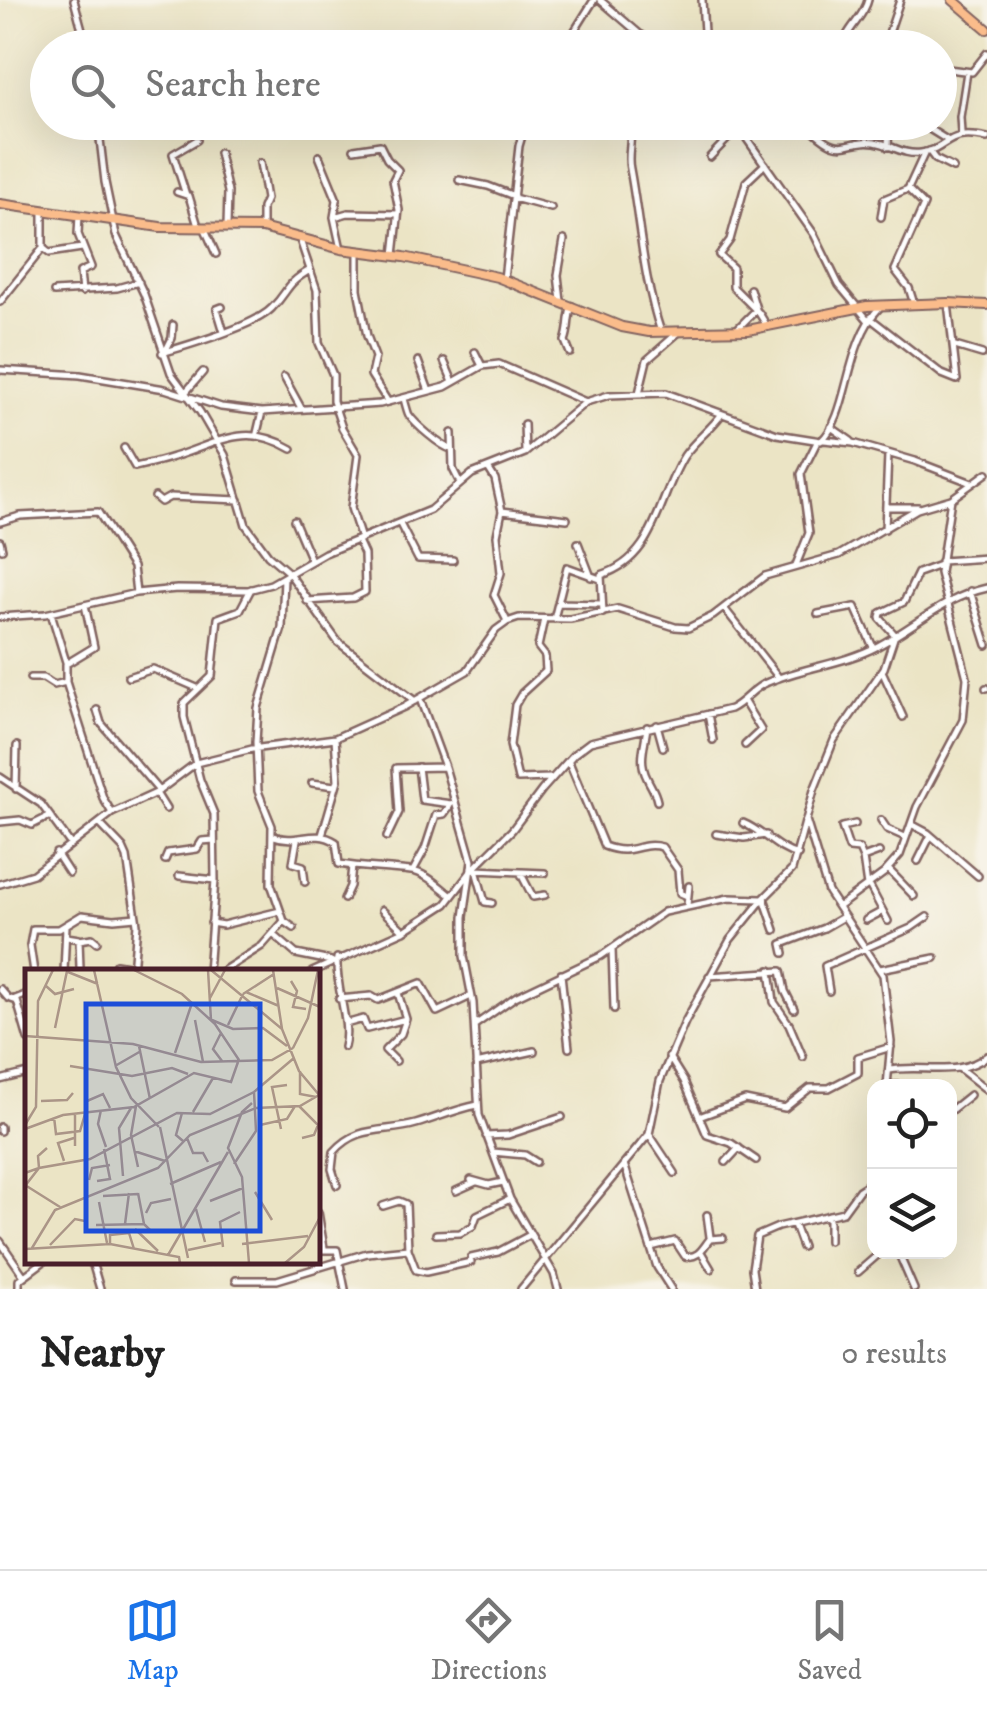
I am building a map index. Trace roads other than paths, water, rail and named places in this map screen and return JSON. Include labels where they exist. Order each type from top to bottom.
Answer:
[{"type":"main road","points":[[953,0],[987,29]]},
{"type":"main road","points":[[0,204],[160,227],[262,228],[341,249],[394,255],[504,279],[629,330],[736,331],[855,308],[987,305]]},
{"type":"street","points":[[74,0],[82,30]]},
{"type":"street","points":[[576,30],[597,0],[636,30]]},
{"type":"street","points":[[702,0],[703,30]]},
{"type":"street","points":[[850,30],[868,0]]},
{"type":"street","points":[[890,30],[900,0]]},
{"type":"street","points":[[957,71],[972,72],[987,53]]},
{"type":"street","points":[[961,134],[967,72]]},
{"type":"street","points":[[957,136],[987,138]]},
{"type":"street","points":[[101,140],[120,244],[139,282],[164,353],[230,467],[243,519],[338,642],[418,700],[445,766],[484,902],[492,903]]},
{"type":"street","points":[[197,140],[173,154],[186,194],[216,254]]},
{"type":"street","points":[[504,279],[521,140]]},
{"type":"street","points":[[631,140],[628,165],[649,295],[661,332]]},
{"type":"street","points":[[710,157],[724,140]]},
{"type":"street","points":[[748,140],[814,234],[839,286],[855,308],[942,374],[957,380],[948,303]]},
{"type":"street","points":[[822,140],[834,146],[875,143],[906,153],[927,152],[947,140]]},
{"type":"street","points":[[888,140],[888,147]]},
{"type":"street","points":[[354,150],[380,146],[398,170],[392,180],[398,214],[394,255]]},
{"type":"street","points":[[927,152],[953,168]]},
{"type":"street","points":[[880,217],[884,199],[908,189],[927,152]]},
{"type":"street","points":[[219,153],[228,192],[227,226]]},
{"type":"street","points":[[319,156],[338,200],[334,218],[341,249]]},
{"type":"street","points":[[260,164],[266,199],[262,228]]},
{"type":"street","points":[[765,164],[746,182],[730,240],[719,255],[733,268],[733,287],[767,326]]},
{"type":"street","points":[[460,180],[550,208]]},
{"type":"street","points":[[908,189],[924,205],[895,270],[909,288],[914,304]]},
{"type":"street","points":[[177,192],[186,194]]},
{"type":"street","points":[[0,302],[44,248],[43,209]]},
{"type":"street","points":[[334,218],[348,213],[398,214]]},
{"type":"street","points":[[79,215],[82,248],[89,256],[90,269],[80,272],[82,292]]},
{"type":"street","points":[[298,237],[317,290],[318,343],[332,375],[335,406],[358,455],[351,508],[364,554],[364,592],[353,598],[307,601]]},
{"type":"street","points":[[561,302],[558,275],[564,240]]},
{"type":"street","points":[[44,248],[54,253],[82,248]]},
{"type":"street","points":[[358,251],[358,289],[375,357],[371,375],[388,402]]},
{"type":"street","points":[[164,353],[271,310],[289,283],[310,270]]},
{"type":"street","points":[[54,292],[82,292],[139,282]]},
{"type":"street","points":[[750,289],[756,310]]},
{"type":"street","points":[[570,354],[565,341],[572,306]]},
{"type":"street","points":[[796,565],[809,533],[801,474],[832,428],[854,352],[869,319],[882,306]]},
{"type":"street","points":[[222,307],[216,310],[224,332]]},
{"type":"street","points":[[736,331],[756,310]]},
{"type":"street","points":[[164,353],[173,336],[172,325]]},
{"type":"street","points":[[638,395],[647,360],[679,332]]},
{"type":"street","points":[[955,346],[982,354]]},
{"type":"street","points":[[476,352],[482,366]]},
{"type":"street","points":[[418,362],[429,391]]},
{"type":"street","points":[[444,362],[453,382]]},
{"type":"street","points":[[0,370],[80,374],[262,412],[388,402],[453,382],[482,366],[504,366],[586,402]]},
{"type":"street","points":[[187,396],[202,372]]},
{"type":"street","points":[[284,377],[301,408]]},
{"type":"street","points":[[0,617],[51,613],[176,589],[251,590],[434,508],[460,483],[525,454],[586,402],[610,396],[666,393],[776,434],[853,442]]},
{"type":"street","points":[[404,398],[409,416],[439,445],[451,449]]},
{"type":"street","points":[[256,434],[262,412]]},
{"type":"street","points":[[603,613],[600,579],[604,574],[617,572],[639,552],[683,458],[721,415]]},
{"type":"street","points":[[524,424],[525,454]]},
{"type":"street","points":[[832,428],[853,442],[972,483]]},
{"type":"street","points":[[452,433],[452,469],[460,483]]},
{"type":"street","points":[[124,448],[135,467],[175,457],[232,435],[256,434],[292,449]]},
{"type":"street","points":[[885,530],[888,454]]},
{"type":"street","points":[[488,468],[495,479],[502,511],[497,535],[502,573],[494,595],[507,622]]},
{"type":"street","points":[[0,884],[32,874],[112,813],[158,792],[196,763],[257,748],[334,738],[418,700],[467,671],[496,630],[507,622],[519,618],[582,618],[624,610],[682,628],[701,623],[764,576],[839,555],[921,507],[951,498],[987,473]]},
{"type":"street","points":[[155,497],[161,502],[170,497],[239,500]]},
{"type":"street","points":[[838,908],[900,855],[910,824],[957,733],[967,701],[964,666],[946,602],[941,563],[951,498]]},
{"type":"street","points":[[886,507],[921,507]]},
{"type":"street","points":[[502,511],[568,519]]},
{"type":"street","points":[[0,522],[20,516],[98,512],[133,567],[136,594]]},
{"type":"street","points":[[294,520],[311,560]]},
{"type":"street","points":[[400,524],[416,558],[453,560]]},
{"type":"street","points":[[578,542],[591,577]]},
{"type":"street","points":[[895,636],[880,618],[881,612],[904,602],[918,573],[941,563],[987,558]]},
{"type":"street","points":[[554,619],[567,567],[600,579]]},
{"type":"street","points":[[286,575],[282,628],[258,708],[257,748],[258,791],[269,814],[272,834],[270,878],[284,921],[294,928]]},
{"type":"street","points":[[318,969],[404,930],[446,904],[552,778],[590,742],[744,702],[759,686],[873,648],[946,602],[987,588]]},
{"type":"street","points":[[208,969],[215,880],[212,802],[196,763],[184,708],[186,700],[210,678],[214,669],[218,618],[243,608],[251,590]]},
{"type":"street","points":[[970,592],[987,645]]},
{"type":"street","points":[[558,603],[602,604]]},
{"type":"street","points":[[579,604],[582,618]]},
{"type":"street","points":[[66,664],[94,647],[85,605]]},
{"type":"street","points":[[724,608],[779,678]]},
{"type":"street","points":[[818,614],[855,608],[873,648]]},
{"type":"street","points":[[51,613],[66,664],[66,682],[103,798],[112,813]]},
{"type":"street","points":[[544,619],[538,647],[545,656],[546,671],[518,698],[510,745],[518,779],[552,778]]},
{"type":"street","points":[[521,1289],[649,1134],[669,1057],[709,976],[730,940],[792,870],[814,790],[834,740],[882,672],[895,636]]},
{"type":"street","points":[[128,677],[152,670],[197,688]]},
{"type":"street","points":[[882,672],[902,717]]},
{"type":"street","points":[[30,678],[43,678],[54,685],[66,682]]},
{"type":"street","points":[[744,702],[761,730],[745,745]]},
{"type":"street","points":[[98,710],[104,726],[113,732],[158,792],[166,809]]},
{"type":"street","points":[[708,714],[713,740]]},
{"type":"street","points":[[657,726],[663,748]]},
{"type":"street","points":[[647,728],[642,754],[646,778],[654,788],[657,802]]},
{"type":"street","points":[[322,835],[336,786],[334,738]]},
{"type":"street","points":[[16,789],[17,746]]},
{"type":"street","points":[[568,761],[604,846],[624,852],[648,845],[662,847],[678,870],[680,893],[688,896]]},
{"type":"street","points":[[387,837],[399,812],[395,770],[445,766]]},
{"type":"street","points":[[418,768],[422,800],[453,804]]},
{"type":"street","points":[[0,777],[42,804],[70,843]]},
{"type":"street","points":[[312,784],[336,786]]},
{"type":"street","points":[[413,870],[436,816],[453,804]]},
{"type":"street","points":[[0,822],[20,820],[32,824],[50,816]]},
{"type":"street","points":[[806,820],[828,892],[880,969],[891,1047],[888,1079]]},
{"type":"street","points":[[882,820],[887,829],[905,838]]},
{"type":"street","points":[[99,823],[125,852],[136,917],[134,969]]},
{"type":"street","points":[[743,823],[783,850],[798,855]]},
{"type":"street","points":[[855,824],[843,825],[843,832],[849,848],[859,849],[868,886],[888,921]]},
{"type":"street","points":[[910,824],[928,833],[978,876]]},
{"type":"street","points":[[272,834],[277,839],[297,840],[309,834],[322,835],[336,842],[337,862],[400,872],[413,870],[452,896]]},
{"type":"street","points":[[716,834],[744,838],[766,835]]},
{"type":"street","points":[[918,861],[930,837]]},
{"type":"street","points":[[166,860],[168,853],[197,849],[202,842],[214,840]]},
{"type":"street","points":[[297,840],[294,863],[303,866],[306,882]]},
{"type":"street","points":[[863,858],[879,852]]},
{"type":"street","points":[[56,853],[69,873]]},
{"type":"street","points":[[344,899],[352,866]]},
{"type":"street","points":[[888,869],[914,896]]},
{"type":"street","points":[[474,870],[545,873]]},
{"type":"street","points":[[474,870],[463,936],[474,1025],[478,1105],[510,1199],[554,1274],[558,1289]]},
{"type":"street","points":[[520,872],[533,897],[545,895]]},
{"type":"street","points":[[179,876],[215,880]]},
{"type":"street","points":[[687,905],[690,886]]},
{"type":"street","points":[[474,1025],[515,997],[612,949],[655,916],[687,905],[729,898],[763,899]]},
{"type":"street","points":[[763,899],[775,930]]},
{"type":"street","points":[[212,923],[223,925],[280,910]]},
{"type":"street","points":[[382,910],[404,930]]},
{"type":"street","points":[[866,920],[880,912]]},
{"type":"street","points":[[34,969],[30,945],[33,929],[58,929],[82,915],[136,917]]},
{"type":"street","points":[[784,953],[782,944],[844,916]]},
{"type":"street","points":[[829,991],[825,966],[911,928],[926,917]]},
{"type":"street","points":[[226,969],[258,949],[284,921]]},
{"type":"street","points":[[64,969],[66,925]]},
{"type":"street","points":[[274,934],[296,954],[334,960]]},
{"type":"street","points":[[67,937],[92,938],[96,942]]},
{"type":"street","points":[[79,940],[80,968]]},
{"type":"street","points":[[612,949],[614,1009]]},
{"type":"street","points":[[880,969],[935,958]]},
{"type":"street","points":[[334,960],[345,1018],[344,1047]]},
{"type":"street","points":[[116,964],[131,969]]},
{"type":"street","points":[[770,970],[773,1000],[802,1057]]},
{"type":"street","points":[[709,976],[782,972],[784,991],[794,1010]]},
{"type":"street","points":[[562,974],[570,1048]]},
{"type":"street","points":[[339,999],[370,996],[378,1000],[421,983],[438,1012],[471,996]]},
{"type":"street","points":[[0,989],[8,998],[25,995]]},
{"type":"street","points":[[396,1062],[384,1050],[401,1034],[406,1019],[398,993]]},
{"type":"street","points":[[14,999],[24,1012]]},
{"type":"street","points":[[345,1018],[349,1023],[363,1019],[367,1028],[406,1019]]},
{"type":"street","points":[[699,1117],[746,1100],[784,1108],[810,1088],[829,1088],[858,1072],[858,1056],[891,1047]]},
{"type":"street","points":[[476,1064],[534,1050]]},
{"type":"street","points":[[890,1070],[959,1068],[987,1056]]},
{"type":"street","points":[[669,1057],[707,1135],[756,1160]]},
{"type":"street","points":[[959,1068],[987,1090]]},
{"type":"street","points":[[1,1071],[2,1079]]},
{"type":"street","points":[[957,1105],[970,1094]]},
{"type":"street","points":[[337,1185],[332,1169],[334,1152],[359,1134],[414,1125],[451,1110],[478,1105]]},
{"type":"street","points":[[486,1136],[508,1135],[562,1116]]},
{"type":"street","points":[[649,1134],[675,1173]]},
{"type":"street","points":[[726,1162],[739,1148]]},
{"type":"street","points":[[493,1152],[525,1155],[536,1162]]},
{"type":"street","points":[[624,1164],[660,1274],[671,1289]]},
{"type":"street","points":[[456,1190],[473,1181],[503,1182]]},
{"type":"street","points":[[754,1289],[756,1238],[767,1230],[846,1210],[859,1190],[867,1185]]},
{"type":"street","points":[[436,1234],[460,1233],[473,1226],[477,1215],[510,1199]]},
{"type":"street","points":[[383,1206],[406,1204],[408,1249],[416,1270],[426,1272],[498,1252],[530,1235]]},
{"type":"street","points":[[829,1215],[829,1241]]},
{"type":"street","points":[[651,1247],[675,1242],[687,1258],[701,1252],[710,1238],[707,1216]]},
{"type":"street","points":[[794,1225],[802,1247]]},
{"type":"street","points":[[710,1238],[723,1238]]},
{"type":"street","points":[[0,1241],[24,1276]]},
{"type":"street","points":[[321,1249],[337,1250],[345,1289]]},
{"type":"street","points":[[236,1280],[277,1280],[367,1254],[408,1249]]},
{"type":"street","points":[[701,1252],[711,1269]]},
{"type":"street","points":[[858,1272],[873,1259]]},
{"type":"street","points":[[901,1259],[914,1289]]},
{"type":"street","points":[[19,1289],[18,1282],[40,1264]]},
{"type":"street","points":[[93,1264],[100,1289]]},
{"type":"street","points":[[277,1280],[279,1289]]}]
